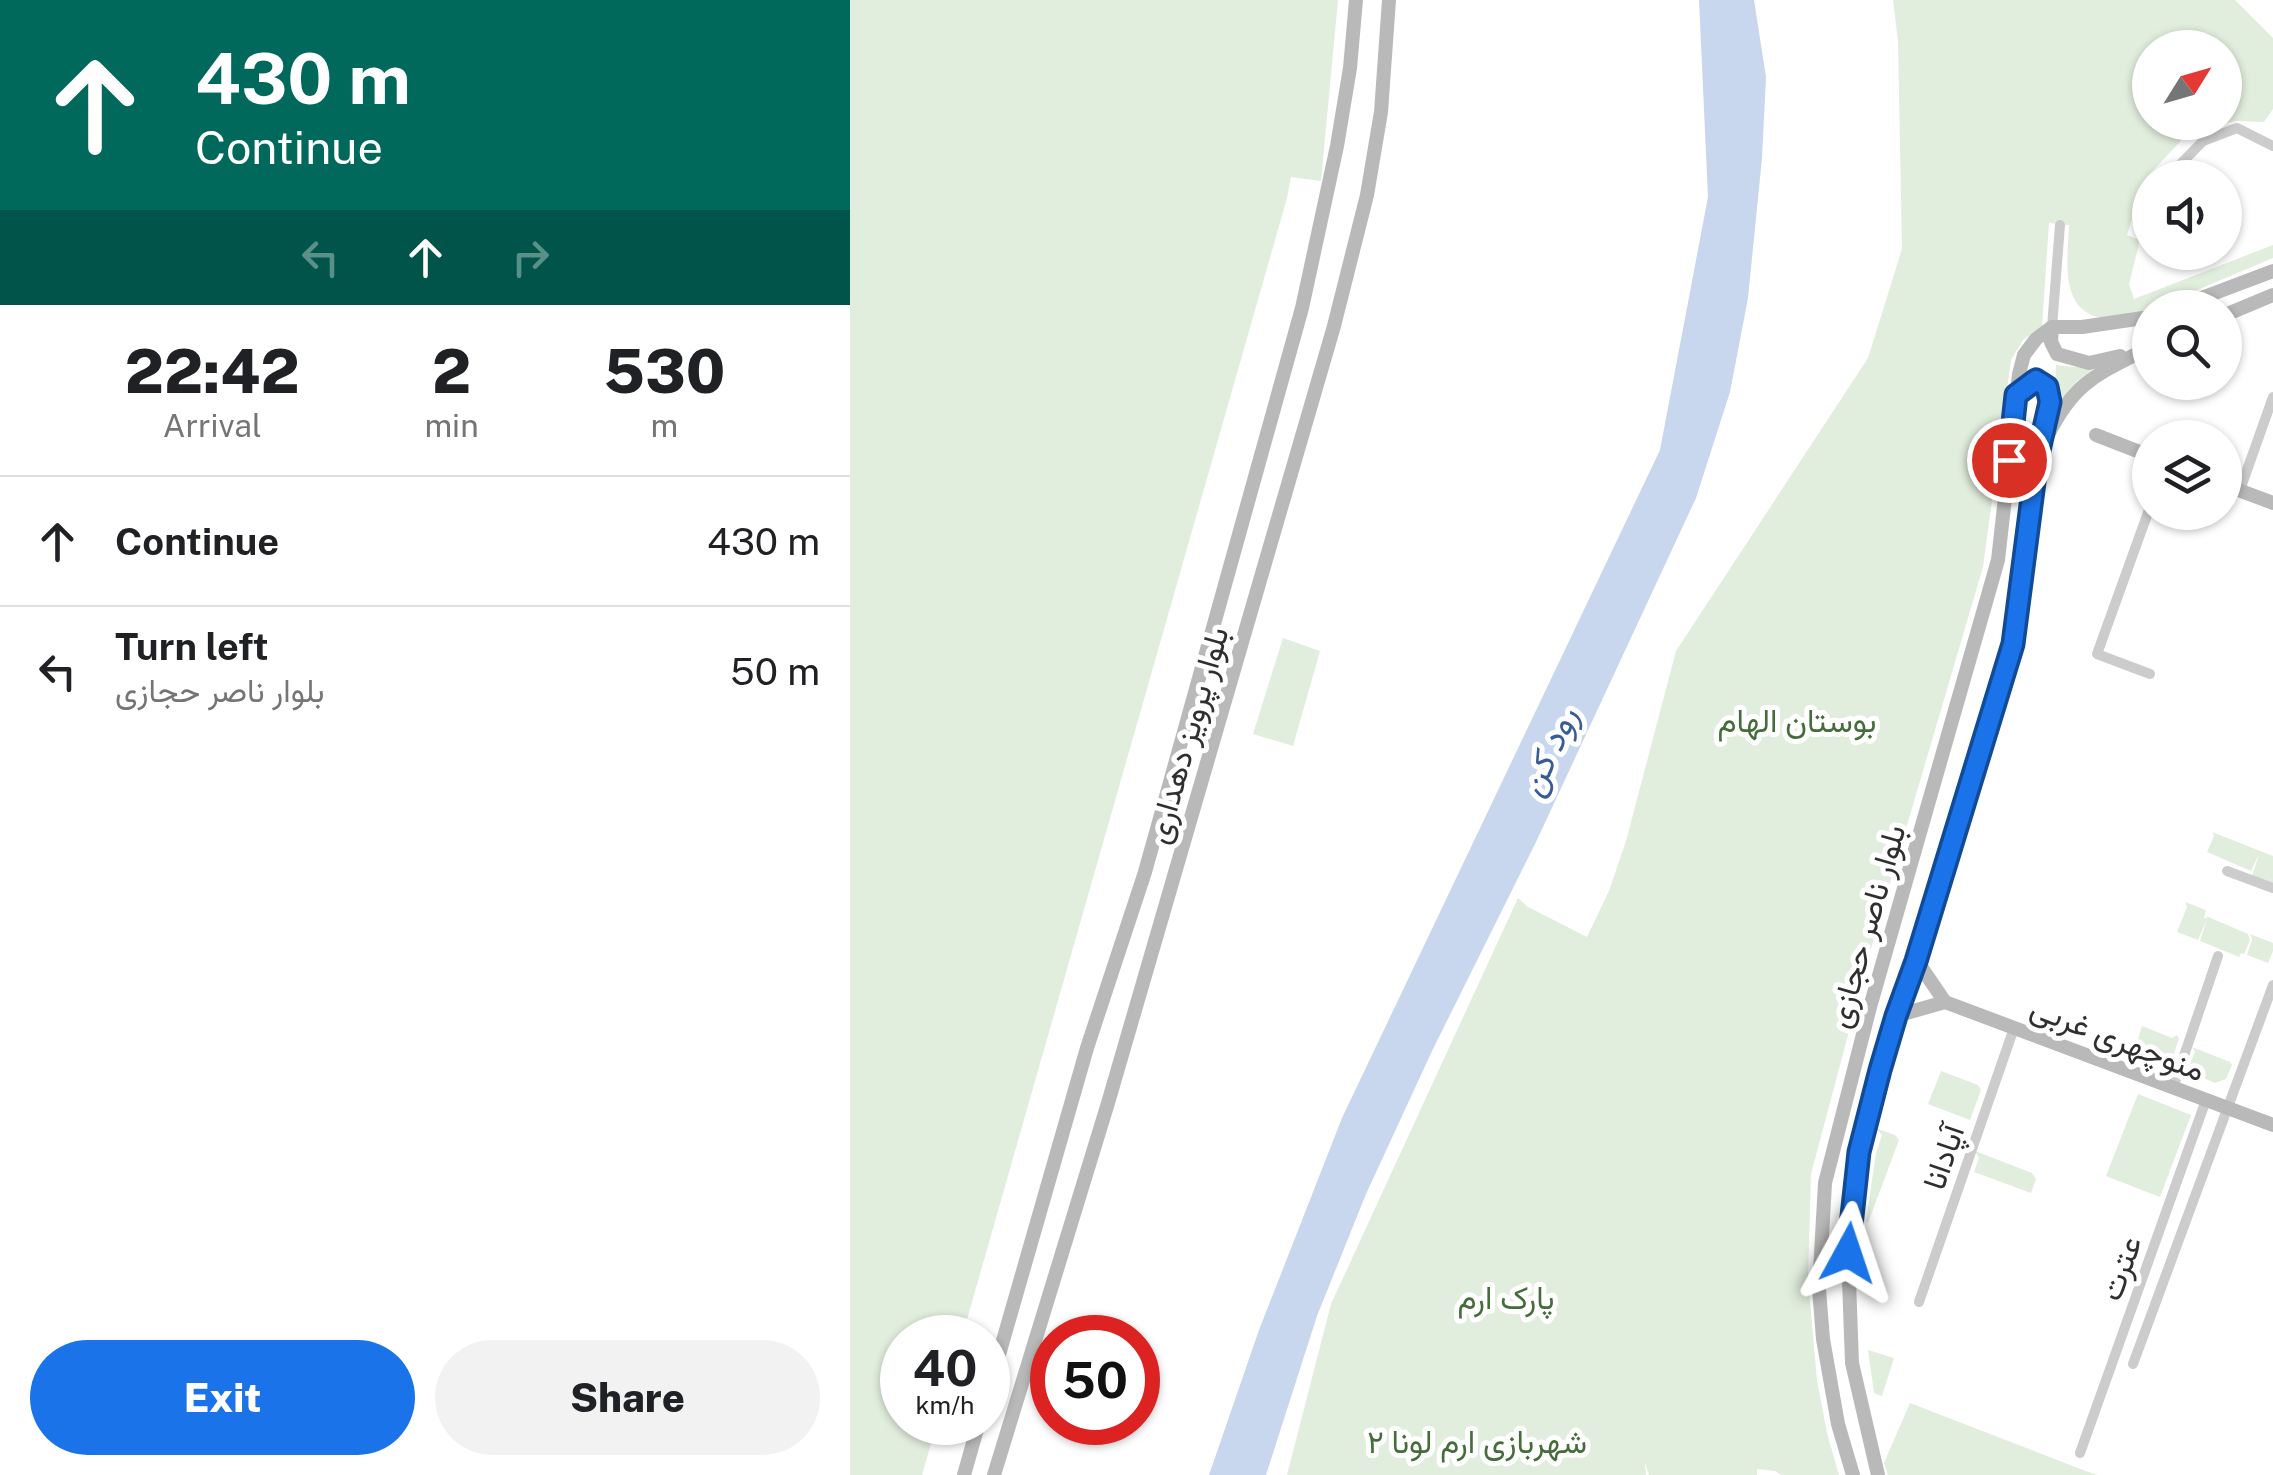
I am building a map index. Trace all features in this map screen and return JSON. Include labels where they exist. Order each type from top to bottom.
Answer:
[{"type":"main road","name":"بلوار پرویز دهداری","points":[[1010,1317],[1088,1048],[1145,872],[1302,308],[1338,146],[1356,0]]},
{"type":"main road","name":"بلوار پرویز دهداری","points":[[994,1475],[1108,1102],[1329,344],[1367,196],[1380,112],[1389,0]]},
{"type":"main road","points":[[2223,290],[2273,271]]},
{"type":"main road","points":[[2242,308],[2273,295]]},
{"type":"main road","points":[[2132,320],[2052,327],[2051,342],[2057,354],[2090,362],[2132,352]]},
{"type":"main road","name":"بلوار ناصر حجازی","points":[[1853,1475],[1838,1424],[1823,1340],[1819,1288],[1825,1183],[1870,1007],[1998,560],[2024,355],[2052,327]]},
{"type":"main road","points":[[2037,459],[2066,402],[2088,380],[2132,356]]},
{"type":"main road","points":[[2016,395],[2036,380],[2047,387],[2050,402],[2037,459]]},
{"type":"main road","points":[[2096,436],[2132,449]]},
{"type":"main road","name":"بلوار ناصر حجازی","points":[[1878,1475],[1852,1363],[1848,1253],[1859,1152],[1896,1016],[2013,644],[2037,459]]},
{"type":"main road","points":[[2242,491],[2273,503]]},
{"type":"main road","points":[[1896,1016],[1944,1002],[1916,961]]},
{"type":"main road","name":"منوچهری غربی","points":[[1944,1002],[2273,1125]]},
{"type":"main road","points":[[964,1475],[972,1445]]},
{"type":"street","points":[[2184,160],[2202,141],[2237,128],[2273,146]]},
{"type":"street","points":[[2052,327],[2060,224]]},
{"type":"street","points":[[2242,484],[2273,397]]},
{"type":"street","points":[[2141,530],[2097,654],[2150,674]]},
{"type":"street","points":[[2227,870],[2273,888]]},
{"type":"street","points":[[2174,1088],[2218,956]]},
{"type":"street","points":[[2133,1364],[2273,985]]},
{"type":"street","name":"آپادانا","points":[[1919,1302],[2014,1028]]},
{"type":"street","name":"عترت","points":[[2080,1453],[2206,1100]]},
{"type":"green space","points":[[850,0],[1338,0],[1321,181],[1291,177],[968,1315],[880,1315],[880,1445],[931,1445],[922,1475],[850,1475]]},
{"type":"green space","name":"بوستان الهام","points":[[1893,0],[2235,0],[2273,38],[2273,109],[2264,122],[2242,121],[2242,30],[2132,30],[2132,140],[2182,140],[2163,160],[2132,160],[2132,219],[2127,235],[2132,237],[2129,284],[2132,314],[2103,318],[2089,314],[2079,305],[2072,294],[2067,266],[2069,225],[2049,223],[2042,327],[2023,340],[2011,360],[1983,567],[1875,934],[1811,1174],[1808,1280],[1817,1380],[1839,1475],[1781,1475],[1757,1469],[1757,1475],[1649,1475],[1645,1462],[1646,1475],[1287,1475],[1331,1304],[1518,898],[1587,937],[1609,891],[1626,841],[1676,651],[1868,358],[1902,249],[1898,41]]},
{"type":"green space","name":"بوستان الهام","points":[[2273,245],[2273,258],[2197,290],[2157,290],[2209,270],[2242,270],[2242,257]]},
{"type":"green space","points":[[2056,365],[2093,369],[2054,402]]},
{"type":"green space","points":[[1283,638],[1320,651],[1293,746],[1253,734]]},
{"type":"green space","points":[[2212,832],[2273,856],[2273,884],[2252,876],[2259,854],[2251,871],[2207,852]]},
{"type":"green space","points":[[2185,902],[2206,910],[2204,918],[2206,916],[2248,934],[2250,940],[2244,954],[2239,957],[2200,941],[2207,919],[2198,940],[2177,932],[2187,907]]},
{"type":"green space","points":[[2250,934],[2273,943],[2268,963],[2247,955]]},
{"type":"green space","points":[[2142,1026],[2172,1038],[2177,1035],[2172,1059],[2163,1063],[2134,1051]]},
{"type":"green space","points":[[2192,1047],[2230,1062],[2226,1079],[2215,1083],[2195,1074],[2189,1066],[2195,1052]]},
{"type":"green space","points":[[1941,1071],[1978,1085],[1981,1090],[1970,1120],[1928,1104]]},
{"type":"green space","points":[[2138,1094],[2191,1115],[2160,1197],[2106,1176]]},
{"type":"green space","points":[[1875,1128],[1899,1140],[1868,1223],[1876,1153],[1882,1135]]},
{"type":"green space","points":[[1975,1151],[2032,1173],[2036,1179],[2031,1193],[1974,1172],[1979,1158]]},
{"type":"green space","points":[[1868,1350],[1894,1358],[1882,1396],[1874,1393]]},
{"type":"green space","points":[[1910,1403],[2097,1475],[1888,1475],[1884,1463]]},
{"type":"water","name":"رود کن","points":[[1699,0],[1754,0],[1766,77],[1748,298],[1730,392],[1696,498],[1366,1194],[1317,1316],[1266,1475],[1209,1475],[1259,1330],[1342,1118],[1660,450],[1708,197]]},
{"type":"route","points":[[1848,1253],[1859,1152],[1880,1070],[2013,644],[2037,459],[2050,402],[2047,387],[2036,380],[2016,395],[2009,460]]},
{"type":"park label","name":"پارک ارم","points":[[1506,1297]]},
{"type":"park label","name":"شهربازی ارم لونا ۲","points":[[1477,1441]]}]
